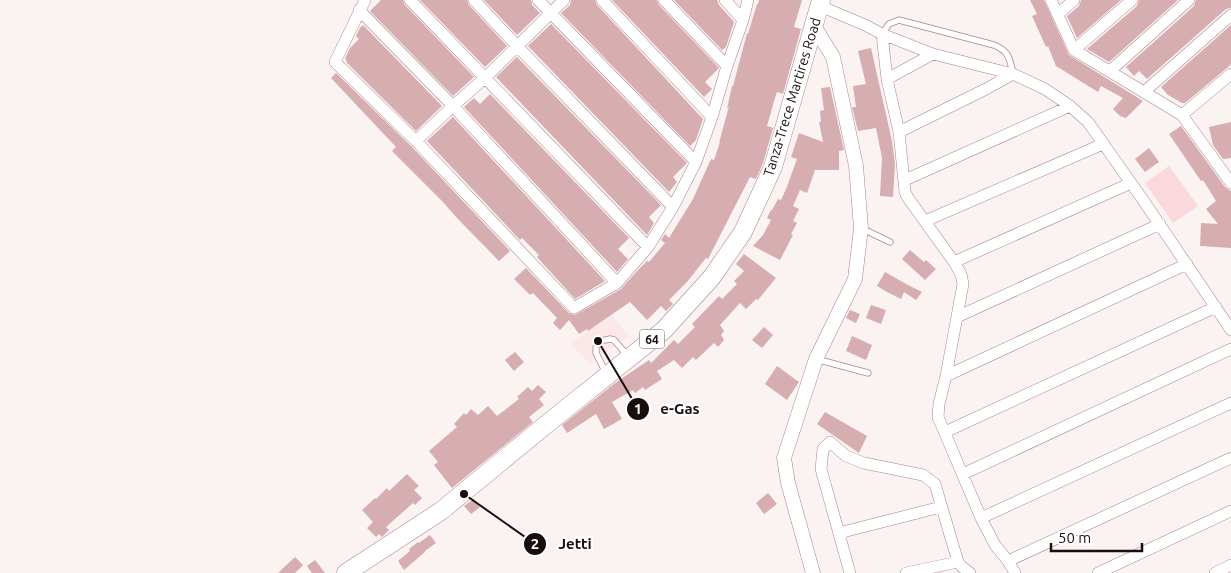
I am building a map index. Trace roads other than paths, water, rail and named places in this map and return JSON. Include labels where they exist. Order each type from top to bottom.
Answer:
[{"type":"main road","name":"Tanza-Trece Martires Road","points":[[346,573],[441,511],[664,330],[712,277],[743,232],[772,167],[820,3]]},
{"type":"street","points":[[410,0],[648,247]]},
{"type":"street","points":[[474,0],[673,207]]},
{"type":"street","points":[[538,0],[696,162]]},
{"type":"street","points":[[416,141],[486,77],[564,0]]},
{"type":"street","points":[[602,0],[712,117]]},
{"type":"street","points":[[664,0],[727,66]]},
{"type":"street","points":[[725,0],[743,20]]},
{"type":"street","points":[[617,283],[362,5],[335,62],[416,141],[574,308],[617,283],[648,247],[673,207],[696,162],[748,0]]},
{"type":"street","points":[[1051,0],[1074,50],[1182,115],[1231,183]]},
{"type":"street","points":[[1058,14],[1074,0]]},
{"type":"street","points":[[1074,50],[1132,0]]},
{"type":"street","points":[[1110,71],[1189,0]]},
{"type":"street","points":[[820,3],[882,34],[933,54],[1013,74],[1045,88],[1070,106],[1088,122],[1160,224],[1231,330]]},
{"type":"street","points":[[1144,92],[1231,15]]},
{"type":"street","points":[[813,573],[788,483],[784,458],[816,359],[855,279],[861,228],[856,166],[834,57],[814,26]]},
{"type":"street","points":[[882,34],[888,79],[899,132],[905,192],[954,262],[963,284],[938,416],[981,518],[995,545],[1015,573]]},
{"type":"street","points":[[888,79],[933,54]]},
{"type":"street","points":[[899,132],[1013,74]]},
{"type":"street","points":[[1182,115],[1231,74]]},
{"type":"street","points":[[905,180],[1070,106]]},
{"type":"street","points":[[925,221],[1103,144]]},
{"type":"street","points":[[954,262],[1131,183]]},
{"type":"street","points":[[957,317],[1160,224]]},
{"type":"street","points":[[946,376],[1187,264]]},
{"type":"street","points":[[945,432],[1216,307]]},
{"type":"street","points":[[963,474],[1231,349]]},
{"type":"street","points":[[981,518],[1231,403]]},
{"type":"street","points":[[850,573],[821,469],[823,449],[830,442],[846,456],[864,463],[923,475],[935,484],[958,562],[970,573]]},
{"type":"street","points":[[1008,561],[1231,458]]},
{"type":"street","points":[[839,534],[941,507]]},
{"type":"street","points":[[1098,573],[1231,511]]},
{"type":"street","points":[[906,573],[958,562]]},
{"type":"street","points":[[1215,573],[1231,566]]},
{"type":"lane","points":[[882,34],[889,24],[899,20],[994,45],[1007,52],[1013,74]]},
{"type":"lane","points":[[861,228],[890,242]]},
{"type":"lane","points":[[605,340],[614,340],[629,358]]},
{"type":"lane","points":[[596,348],[596,353],[607,375]]},
{"type":"lane","points":[[816,359],[868,373]]},
{"type":"place","name":"e-Gas","points":[[598,341]]},
{"type":"place","name":"Jetti","points":[[464,494]]}]
